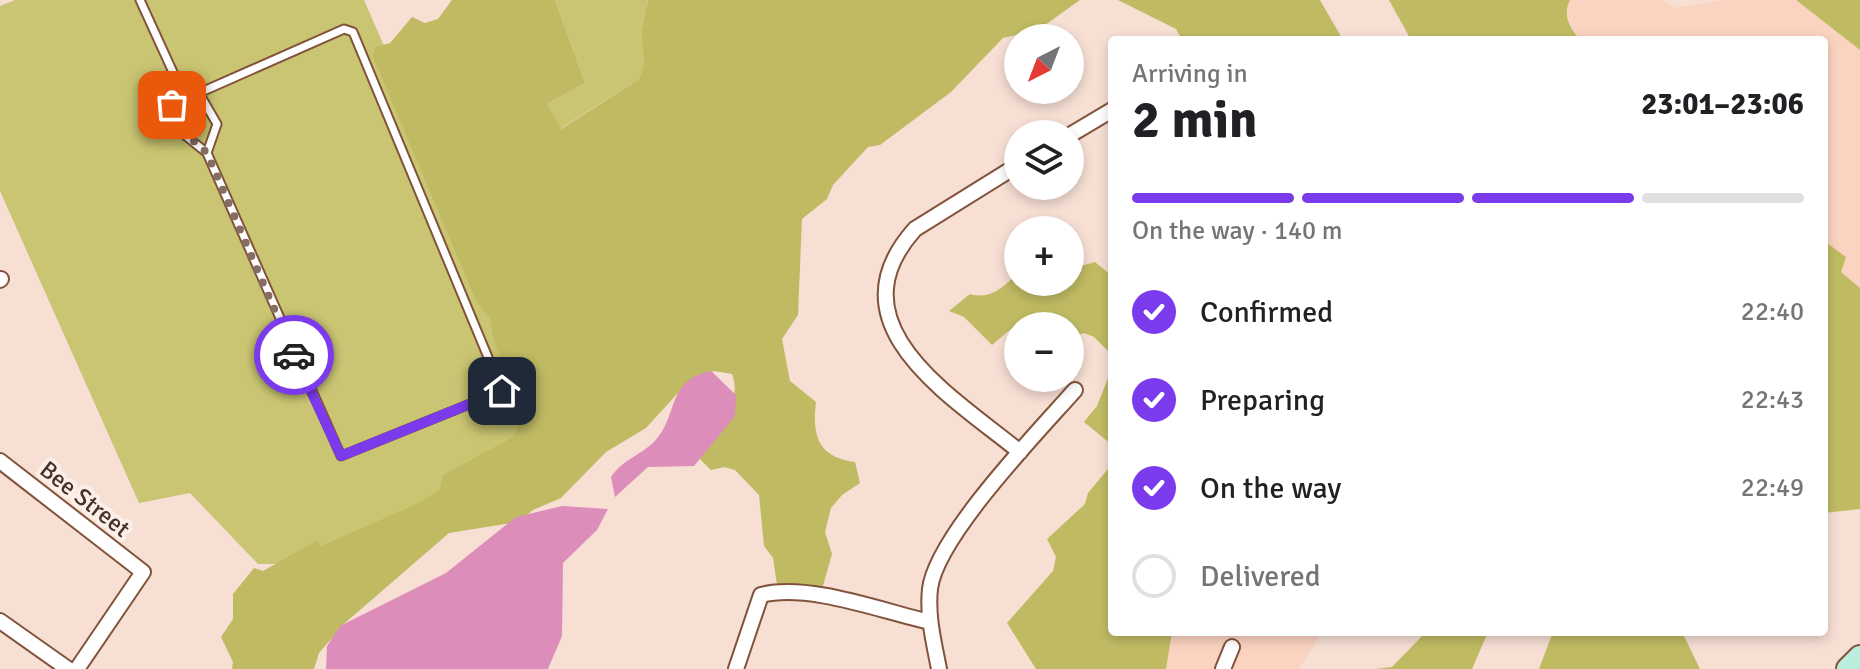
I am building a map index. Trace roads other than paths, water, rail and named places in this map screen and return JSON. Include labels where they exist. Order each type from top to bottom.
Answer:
[{"type":"street","points":[[1084,127],[1108,112]]},
{"type":"street","points":[[1004,174],[915,229],[901,244],[886,295],[889,324],[906,356],[1020,452]]},
{"type":"street","points":[[939,669],[930,622],[930,588],[940,556],[1020,452],[1073,392]]},
{"type":"street","name":"Bee Street","points":[[0,461],[143,572],[77,669]]},
{"type":"street","points":[[736,669],[761,595],[777,591],[820,593],[930,622]]},
{"type":"street","points":[[0,621],[68,669]]},
{"type":"street","points":[[1223,669],[1232,647]]},
{"type":"street","points":[[1848,669],[1860,657]]},
{"type":"lane","points":[[140,0],[177,81],[172,105],[176,120],[186,136],[207,153],[341,456],[502,391],[353,32],[344,29],[199,93]]},
{"type":"lane","points":[[177,81],[199,93],[217,124],[207,153]]}]
